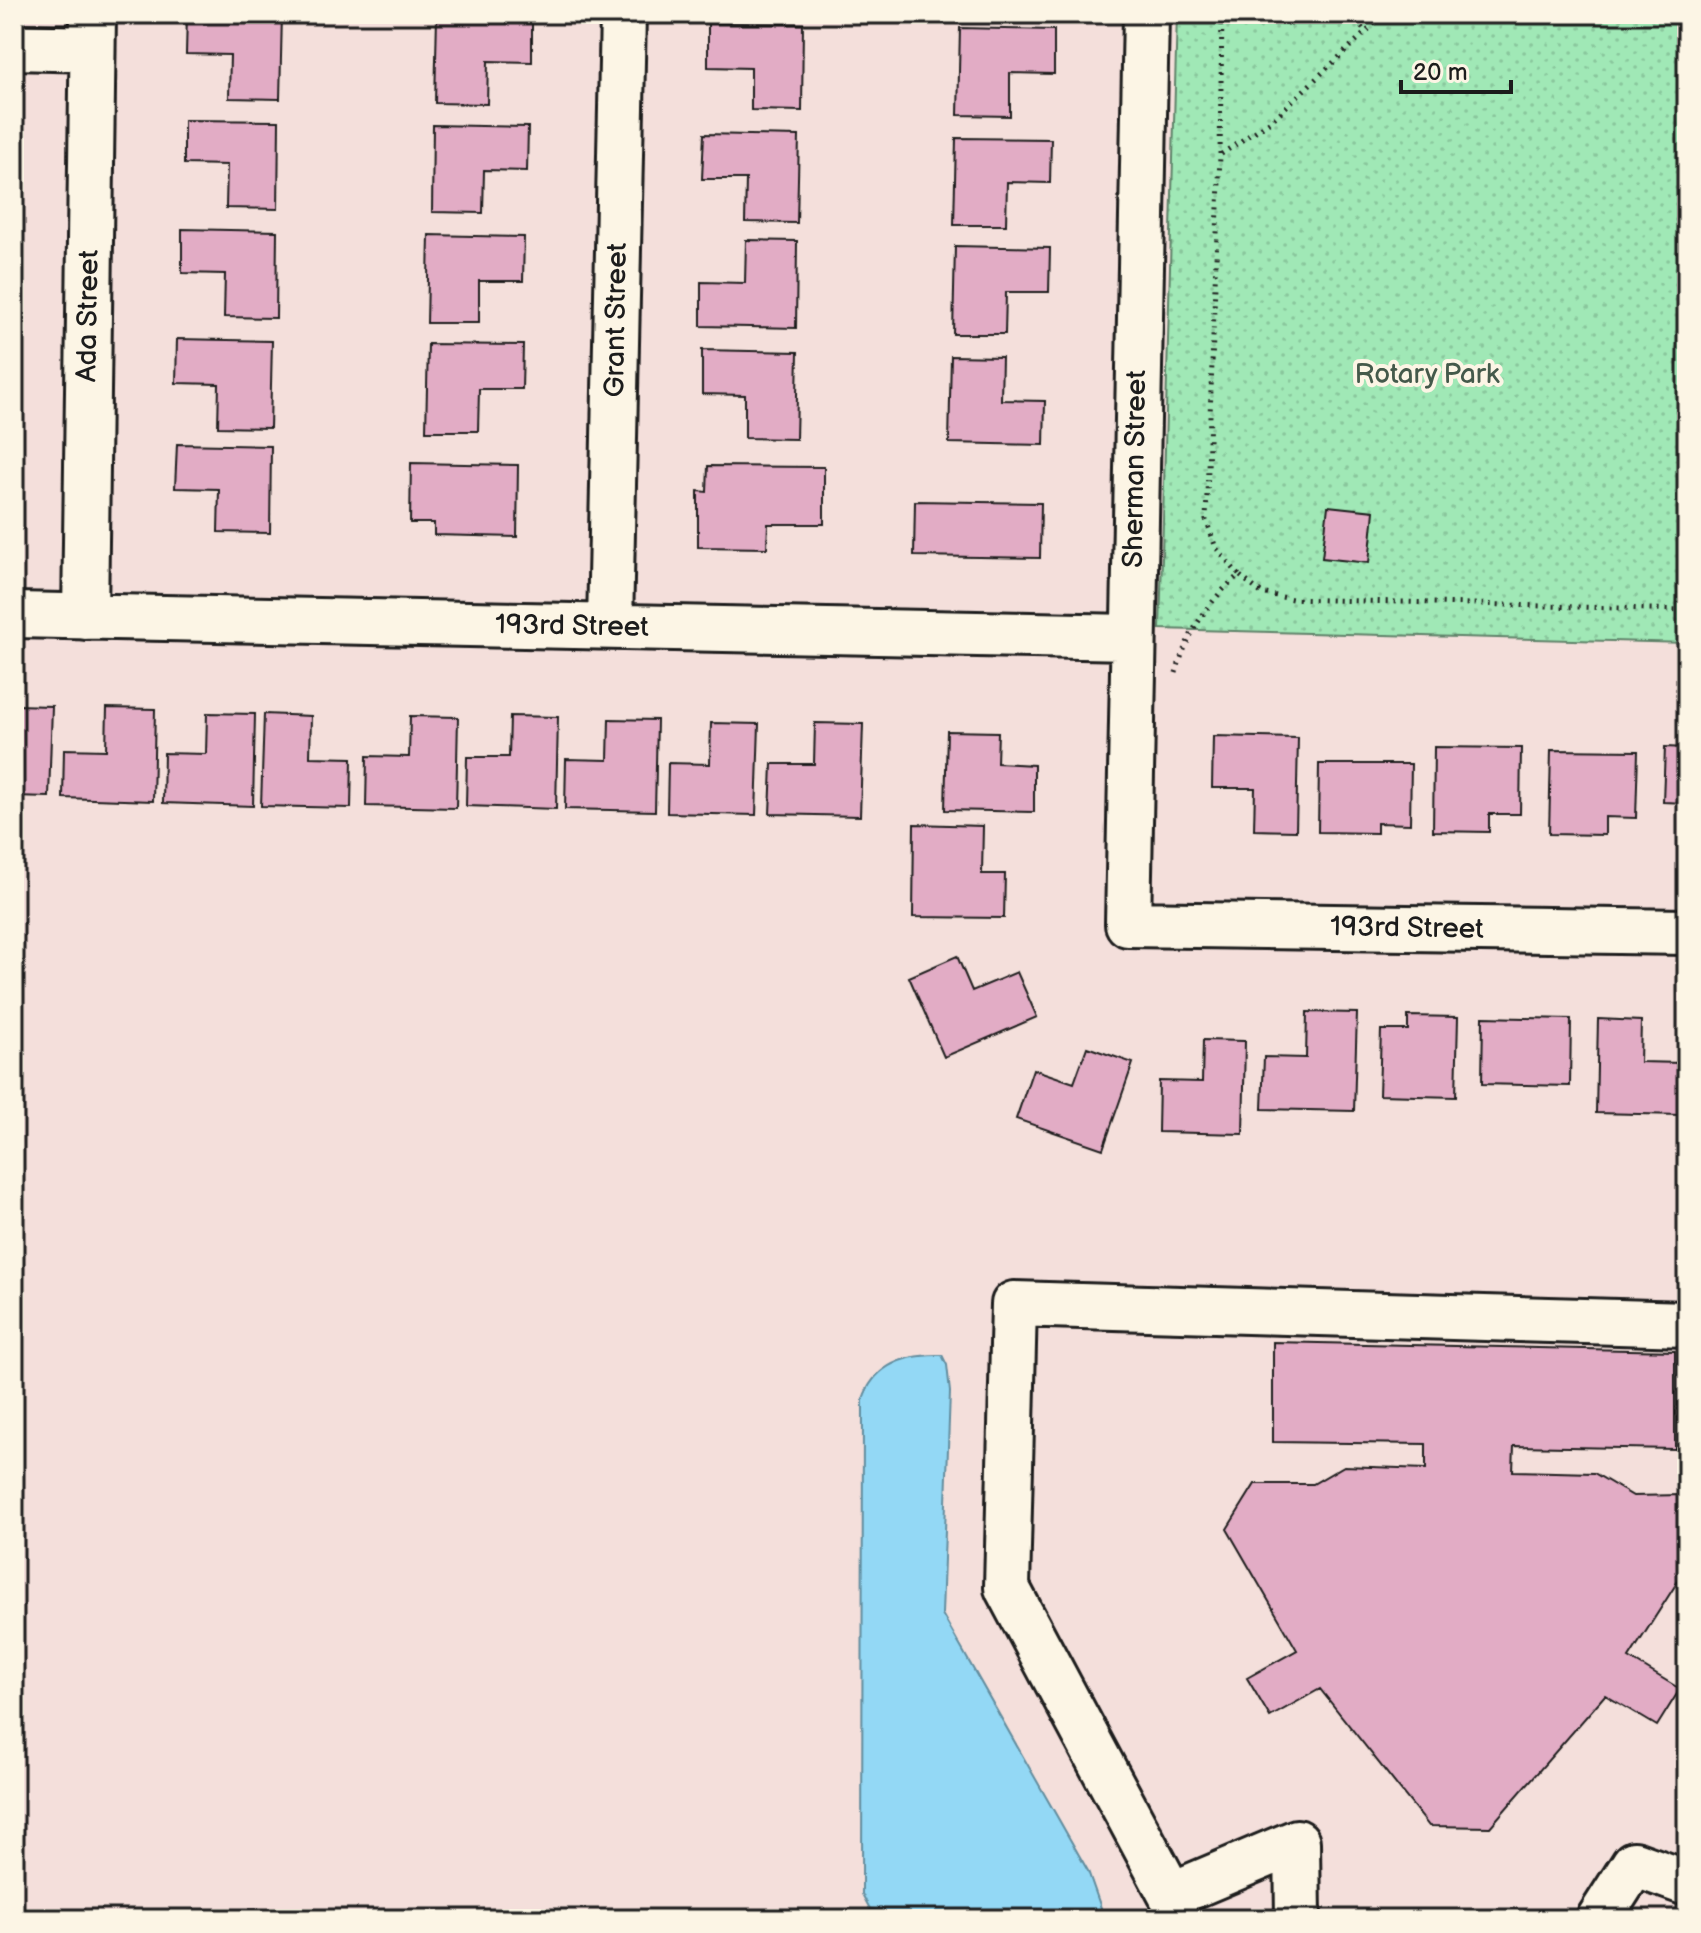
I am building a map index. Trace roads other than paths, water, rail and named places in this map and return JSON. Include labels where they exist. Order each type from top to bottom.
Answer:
[{"type":"street","name":"Grant Street","points":[[610,626],[623,14]]},
{"type":"street","name":"Sherman Street","points":[[1128,924],[1131,637],[1146,14]]},
{"type":"street","points":[[14,47],[92,32]]},
{"type":"street","name":"Ada Street","points":[[85,617],[92,32]]},
{"type":"street","name":"193rd Street","points":[[14,615],[1131,637]]},
{"type":"street","name":"193rd Street","points":[[1128,924],[1687,932]]},
{"type":"street","points":[[1298,1919],[1297,1842],[1171,1895],[1007,1588],[1014,1304],[1687,1324]]},
{"type":"street","points":[[1599,1919],[1634,1864],[1687,1883]]},
{"type":"water","points":[[942,1355],[947,1365],[950,1392],[942,1614],[1088,1871],[1101,1908],[1101,1919],[926,1919],[870,1909],[862,1894],[863,1399],[875,1377],[894,1363],[917,1356]]},
{"type":"park label","name":"Rotary Park","points":[[1427,374]]}]
